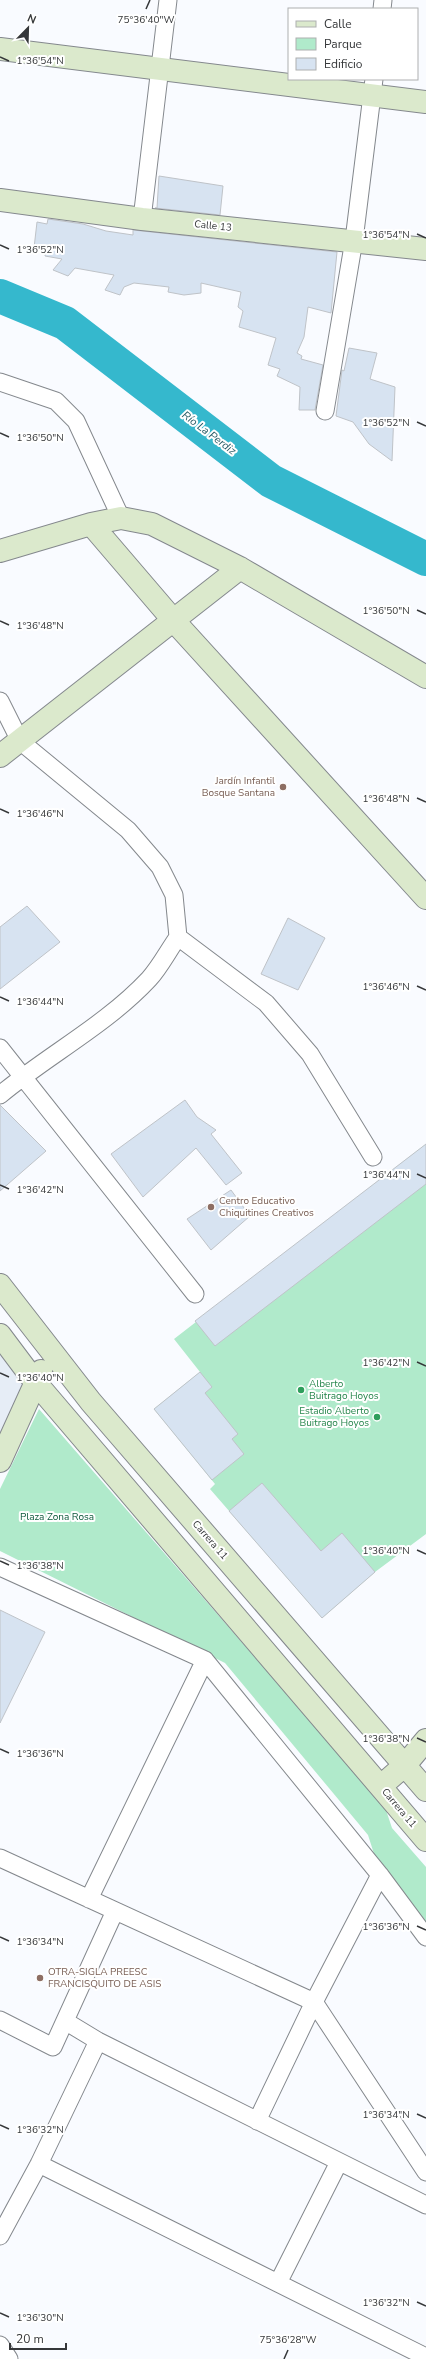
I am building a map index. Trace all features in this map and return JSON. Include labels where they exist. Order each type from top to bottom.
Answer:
[{"type":"street","points":[[142,219],[168,0]]},
{"type":"street","points":[[0,49],[159,70],[373,88],[426,102]]},
{"type":"street","points":[[324,411],[354,240],[373,88]]},
{"type":"street","name":"Calle 13","points":[[0,200],[142,219],[354,240],[426,249]]},
{"type":"street","points":[[0,382],[56,401],[76,421],[121,518]]},
{"type":"street","points":[[0,551],[91,524],[121,518],[152,524],[240,568],[426,677]]},
{"type":"street","points":[[91,524],[174,621],[426,898]]},
{"type":"street","points":[[0,756],[240,568]]},
{"type":"street","points":[[0,701],[20,741],[128,830],[160,867],[174,896],[178,937],[149,979],[102,1020],[22,1076],[0,1095]]},
{"type":"street","points":[[178,937],[271,1009],[310,1054],[373,1157]]},
{"type":"street","points":[[0,1048],[195,1294]]},
{"type":"street","name":"Carrera 11","points":[[0,1285],[96,1408],[426,1790]]},
{"type":"street","name":"Carrera 11","points":[[0,1335],[36,1382],[426,1840]]},
{"type":"street","points":[[0,1461],[50,1350]]},
{"type":"street","points":[[0,1567],[205,1660],[380,1875],[426,1937]]},
{"type":"street","points":[[89,1899],[205,1660]]},
{"type":"street","points":[[381,1786],[424,1746]]},
{"type":"street","points":[[0,1858],[314,2002],[426,2172]]},
{"type":"street","points":[[257,2121],[314,2002],[380,1875]]},
{"type":"street","points":[[0,2020],[53,2047],[115,1911]]},
{"type":"street","points":[[65,2021],[98,2041],[426,2205]]},
{"type":"street","points":[[0,2236],[38,2164],[98,2041]]},
{"type":"street","points":[[278,2283],[339,2162]]},
{"type":"street","points":[[38,2164],[426,2357]]},
{"type":"street","points":[[0,2345],[9,2359]]},
{"type":"shaded area","points":[[0,1355],[25,1387],[0,1438]]},
{"type":"green space","name":"Alberto Buitrago Hoyos","points":[[426,1144],[426,1534],[375,1572],[322,1618],[210,1489],[215,1484],[154,1409],[200,1372],[174,1339]]},
{"type":"green space","name":"Plaza Zona Rosa","points":[[39,1409],[385,1807],[392,1828],[426,1867],[426,1928],[376,1860],[368,1835],[225,1663],[0,1551],[0,1489]]},
{"type":"building","points":[[159,176],[223,186],[220,215],[155,208],[157,208]]},
{"type":"building","points":[[48,219],[83,224],[106,231],[133,235],[133,230],[337,252],[331,313],[308,307],[304,337],[297,353],[302,356],[301,359],[323,365],[315,410],[299,410],[300,387],[277,376],[280,369],[268,365],[276,338],[239,327],[243,311],[238,307],[241,292],[201,283],[201,293],[184,295],[168,292],[169,287],[134,283],[124,287],[120,295],[105,290],[114,275],[75,268],[68,276],[53,270],[62,259],[45,256],[46,249],[34,248],[37,222],[47,224]]},
{"type":"building","points":[[349,348],[377,353],[370,379],[395,387],[392,461],[369,444],[353,422],[336,416],[342,370],[344,371]]},
{"type":"building","points":[[27,906],[60,942],[0,989],[0,927]]},
{"type":"building","points":[[288,918],[325,938],[298,990],[261,974]]},
{"type":"building","points":[[185,1100],[197,1117],[216,1130],[211,1134],[242,1173],[226,1185],[196,1148],[143,1197],[111,1154]]},
{"type":"building","points":[[0,1105],[46,1151],[0,1191]]},
{"type":"building","points":[[426,1144],[426,1184],[215,1346],[195,1321]]},
{"type":"building","points":[[231,1190],[250,1216],[211,1250],[187,1219]]},
{"type":"building","points":[[200,1372],[212,1387],[205,1393],[238,1434],[232,1439],[244,1454],[212,1480],[154,1409]]},
{"type":"building","points":[[262,1483],[321,1551],[342,1533],[375,1572],[322,1618],[229,1511]]},
{"type":"building","points":[[0,1610],[45,1632],[0,1723]]},
{"type":"waterway","name":"Río La Perdiz","points":[[0,296],[65,323],[271,481],[426,559]]},
{"type":"place","name":"Jardín Infantil Bosque Santana","points":[[283,787]]},
{"type":"place","name":"Centro Educativo Chiquitines Creativos","points":[[211,1207]]},
{"type":"place","name":"Alberto Buitrago Hoyos","points":[[301,1390]]},
{"type":"place","name":"Estadio Alberto Buitrago Hoyos","points":[[377,1417]]},
{"type":"place","name":"OTRA-SIGLA PREESC FRANCISQUITO DE ASIS","points":[[40,1978]]}]
